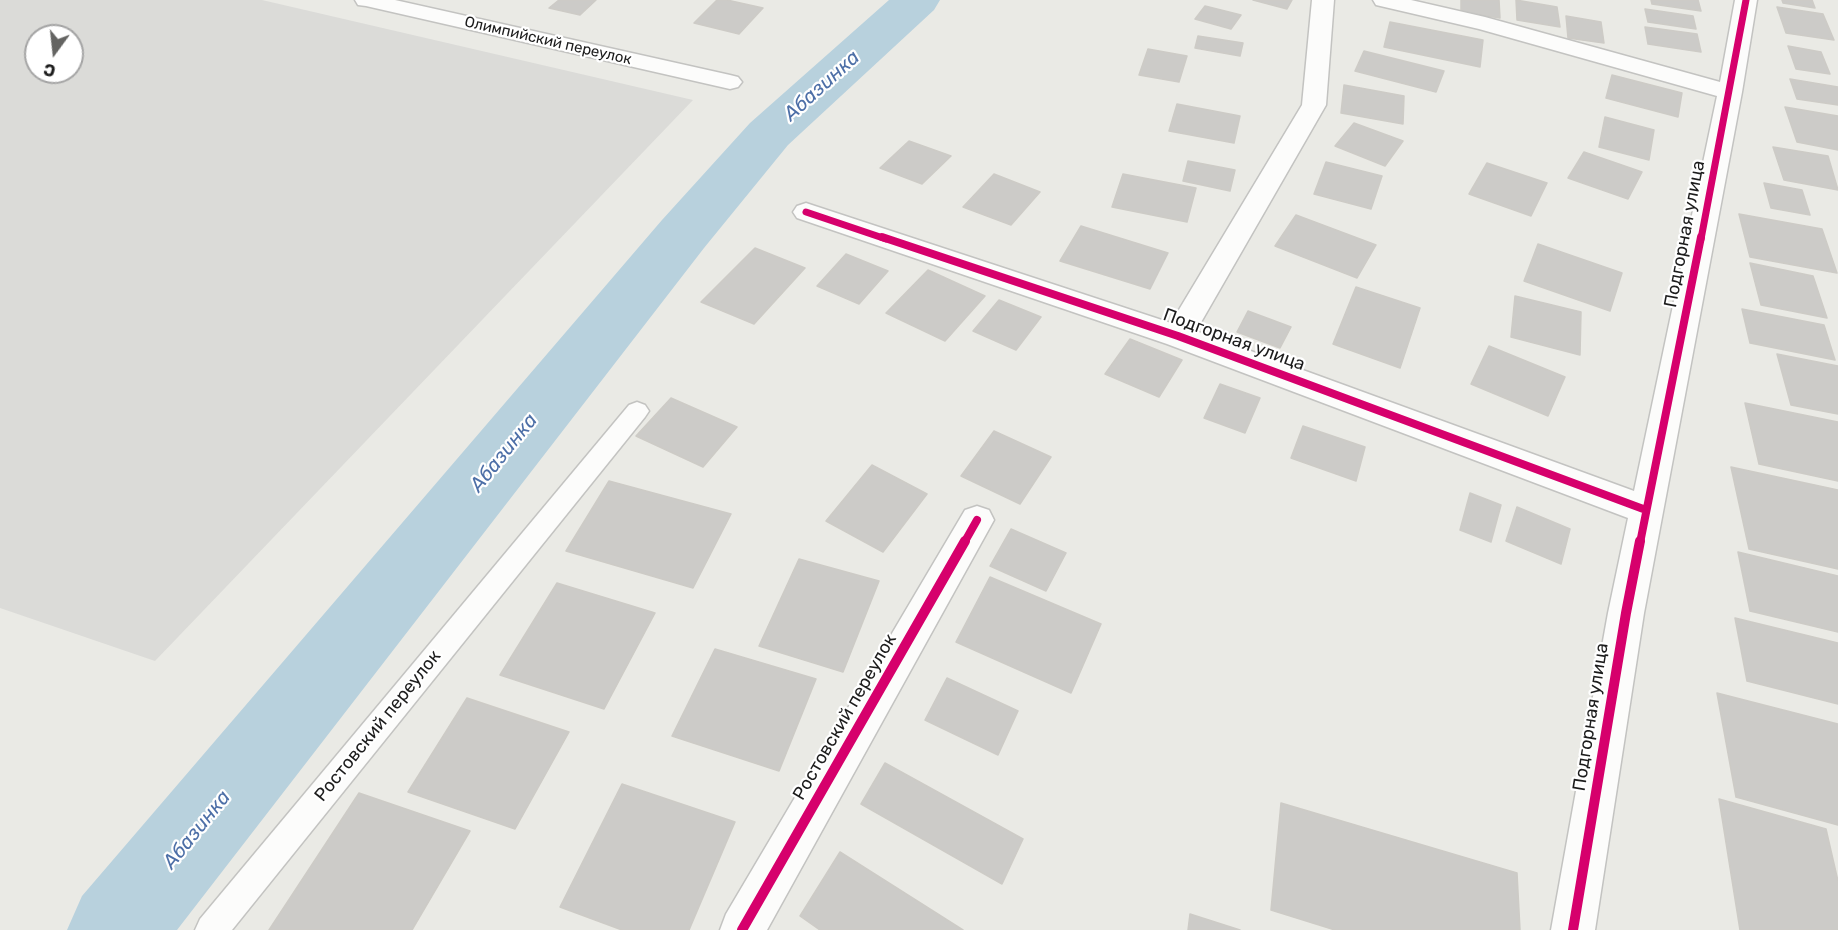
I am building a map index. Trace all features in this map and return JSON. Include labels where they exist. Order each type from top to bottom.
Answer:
[{"type":"street","name":"Олимпийский переулок","points":[[366,0],[730,82]]},
{"type":"street","name":"Подгорная улица","points":[[1178,336],[1314,105],[1323,0]]},
{"type":"street","points":[[1384,0],[1485,24],[1730,92]]},
{"type":"street","name":"Подгорная улица","points":[[1573,930],[1626,613],[1730,92],[1746,0]]},
{"type":"street","name":"Подгорная улица","points":[[807,212],[1178,336],[1647,510]]},
{"type":"street","name":"Ростовский переулок","points":[[742,930],[977,520]]},
{"type":"lane","name":"Ростовский переулок","points":[[211,930],[637,411]]},
{"type":"shaded area","points":[[0,0],[262,0],[693,100],[155,661],[0,608]]},
{"type":"building","points":[[559,0],[596,0],[580,15],[549,8]]},
{"type":"building","points":[[717,0],[763,8],[739,34],[694,23]]},
{"type":"building","points":[[1253,0],[1292,0],[1287,9]]},
{"type":"building","points":[[1461,0],[1499,0],[1500,18],[1461,12]]},
{"type":"building","points":[[1516,0],[1557,7],[1560,27],[1517,20]]},
{"type":"building","points":[[1651,0],[1698,0],[1701,11],[1652,4]]},
{"type":"building","points":[[1782,0],[1812,0],[1815,8],[1783,3]]},
{"type":"building","points":[[1205,6],[1241,15],[1231,29],[1195,19]]},
{"type":"building","points":[[1777,7],[1823,14],[1834,40],[1786,33]]},
{"type":"building","points":[[1645,9],[1693,16],[1696,29],[1648,22]]},
{"type":"building","points":[[1566,16],[1601,22],[1604,43],[1568,38]]},
{"type":"building","points":[[1390,22],[1483,40],[1480,67],[1384,47]]},
{"type":"building","points":[[1645,27],[1697,34],[1701,52],[1648,44]]},
{"type":"building","points":[[1198,36],[1243,43],[1240,56],[1195,48]]},
{"type":"building","points":[[1788,46],[1821,52],[1830,74],[1796,69]]},
{"type":"building","points":[[1148,49],[1187,56],[1179,82],[1139,75]]},
{"type":"building","points":[[1364,51],[1444,71],[1436,92],[1355,71]]},
{"type":"building","points":[[1612,75],[1682,93],[1678,117],[1606,98]]},
{"type":"building","points":[[1790,79],[1838,87],[1838,105],[1797,99]]},
{"type":"building","points":[[1344,85],[1404,96],[1403,124],[1341,113]]},
{"type":"building","points":[[1177,104],[1240,116],[1234,143],[1169,131]]},
{"type":"building","points":[[1785,107],[1838,116],[1838,150],[1797,142]]},
{"type":"building","points":[[1605,117],[1654,130],[1649,160],[1599,147]]},
{"type":"building","points":[[1354,123],[1403,141],[1385,166],[1335,146]]},
{"type":"building","points":[[909,141],[951,156],[922,184],[880,168]]},
{"type":"building","points":[[1773,147],[1828,156],[1838,190],[1784,180]]},
{"type":"building","points":[[1584,152],[1642,172],[1628,199],[1568,178]]},
{"type":"building","points":[[1188,161],[1235,170],[1230,191],[1183,181]]},
{"type":"building","points":[[1326,162],[1382,176],[1371,209],[1314,194]]},
{"type":"building","points":[[1487,163],[1547,183],[1531,216],[1469,194]]},
{"type":"building","points":[[994,174],[1040,192],[1011,225],[963,207]]},
{"type":"building","points":[[1123,174],[1196,188],[1187,222],[1112,207]]},
{"type":"building","points":[[1764,183],[1802,190],[1810,215],[1771,208]]},
{"type":"building","points":[[1739,214],[1822,229],[1837,273],[1750,257]]},
{"type":"building","points":[[1296,215],[1376,245],[1357,278],[1275,246]]},
{"type":"building","points":[[1081,226],[1168,253],[1150,289],[1060,261]]},
{"type":"building","points":[[1538,244],[1622,273],[1610,311],[1524,281]]},
{"type":"building","points":[[755,248],[805,268],[754,324],[701,302]]},
{"type":"building","points":[[846,254],[888,271],[859,304],[817,286]]},
{"type":"building","points":[[1750,263],[1813,276],[1827,318],[1761,305]]},
{"type":"building","points":[[928,270],[985,296],[945,341],[886,313]]},
{"type":"building","points":[[1356,287],[1420,308],[1400,368],[1333,344]]},
{"type":"building","points":[[1515,296],[1581,312],[1580,355],[1511,337]]},
{"type":"building","points":[[999,300],[1041,317],[1016,350],[973,331]]},
{"type":"building","points":[[1742,309],[1824,325],[1835,360],[1750,343]]},
{"type":"building","points":[[1248,311],[1291,327],[1280,348],[1237,332]]},
{"type":"building","points":[[1130,339],[1182,360],[1159,397],[1105,374]]},
{"type":"building","points":[[1489,346],[1565,377],[1548,416],[1471,384]]},
{"type":"building","points":[[1777,354],[1838,366],[1838,414],[1791,405]]},
{"type":"building","points":[[1220,384],[1260,398],[1245,433],[1204,418]]},
{"type":"building","points":[[671,398],[737,427],[703,467],[636,436]]},
{"type":"building","points":[[1745,403],[1838,422],[1838,481],[1759,464]]},
{"type":"building","points":[[1303,426],[1365,447],[1356,481],[1291,458]]},
{"type":"building","points":[[994,431],[1051,457],[1020,504],[961,476]]},
{"type":"building","points":[[872,465],[927,494],[883,552],[826,521]]},
{"type":"building","points":[[1731,467],[1838,490],[1838,569],[1749,549]]},
{"type":"building","points":[[609,481],[731,514],[693,588],[566,551]]},
{"type":"building","points":[[1470,493],[1501,505],[1491,542],[1460,530]]},
{"type":"building","points":[[1517,507],[1570,529],[1561,564],[1506,541]]},
{"type":"building","points":[[1011,529],[1066,553],[1046,591],[990,566]]},
{"type":"building","points":[[1738,552],[1838,576],[1838,632],[1750,611]]},
{"type":"building","points":[[799,559],[879,581],[843,672],[759,646]]},
{"type":"building","points":[[990,577],[1101,624],[1071,693],[956,642]]},
{"type":"building","points":[[557,583],[655,613],[604,709],[500,675]]},
{"type":"building","points":[[1735,618],[1838,643],[1838,704],[1747,681]]},
{"type":"building","points":[[715,649],[816,679],[779,771],[672,736]]},
{"type":"building","points":[[947,678],[1018,711],[998,755],[925,720]]},
{"type":"building","points":[[1717,693],[1838,724],[1838,825],[1736,797]]},
{"type":"building","points":[[467,698],[569,732],[515,829],[408,792]]},
{"type":"building","points":[[885,763],[1023,839],[1002,884],[861,804]]},
{"type":"building","points":[[622,784],[735,822],[689,930],[622,930],[560,907]]},
{"type":"building","points":[[359,793],[470,831],[412,930],[269,930]]},
{"type":"building","points":[[1719,799],[1826,829],[1838,881],[1838,930],[1740,930]]},
{"type":"building","points":[[1281,803],[1517,873],[1520,930],[1335,930],[1271,910]]},
{"type":"building","points":[[840,852],[963,930],[820,930],[800,916]]},
{"type":"building","points":[[1190,914],[1240,930],[1188,930]]},
{"type":"waterway","name":"Абазинка","points":[[116,930],[683,234],[769,134],[917,0]]},
{"type":"cycle path","points":[[1573,930],[1626,613],[1730,92],[1746,0]]},
{"type":"cycle path","points":[[806,212],[1178,336],[1646,510]]},
{"type":"cycle path","points":[[742,930],[977,520]]}]
